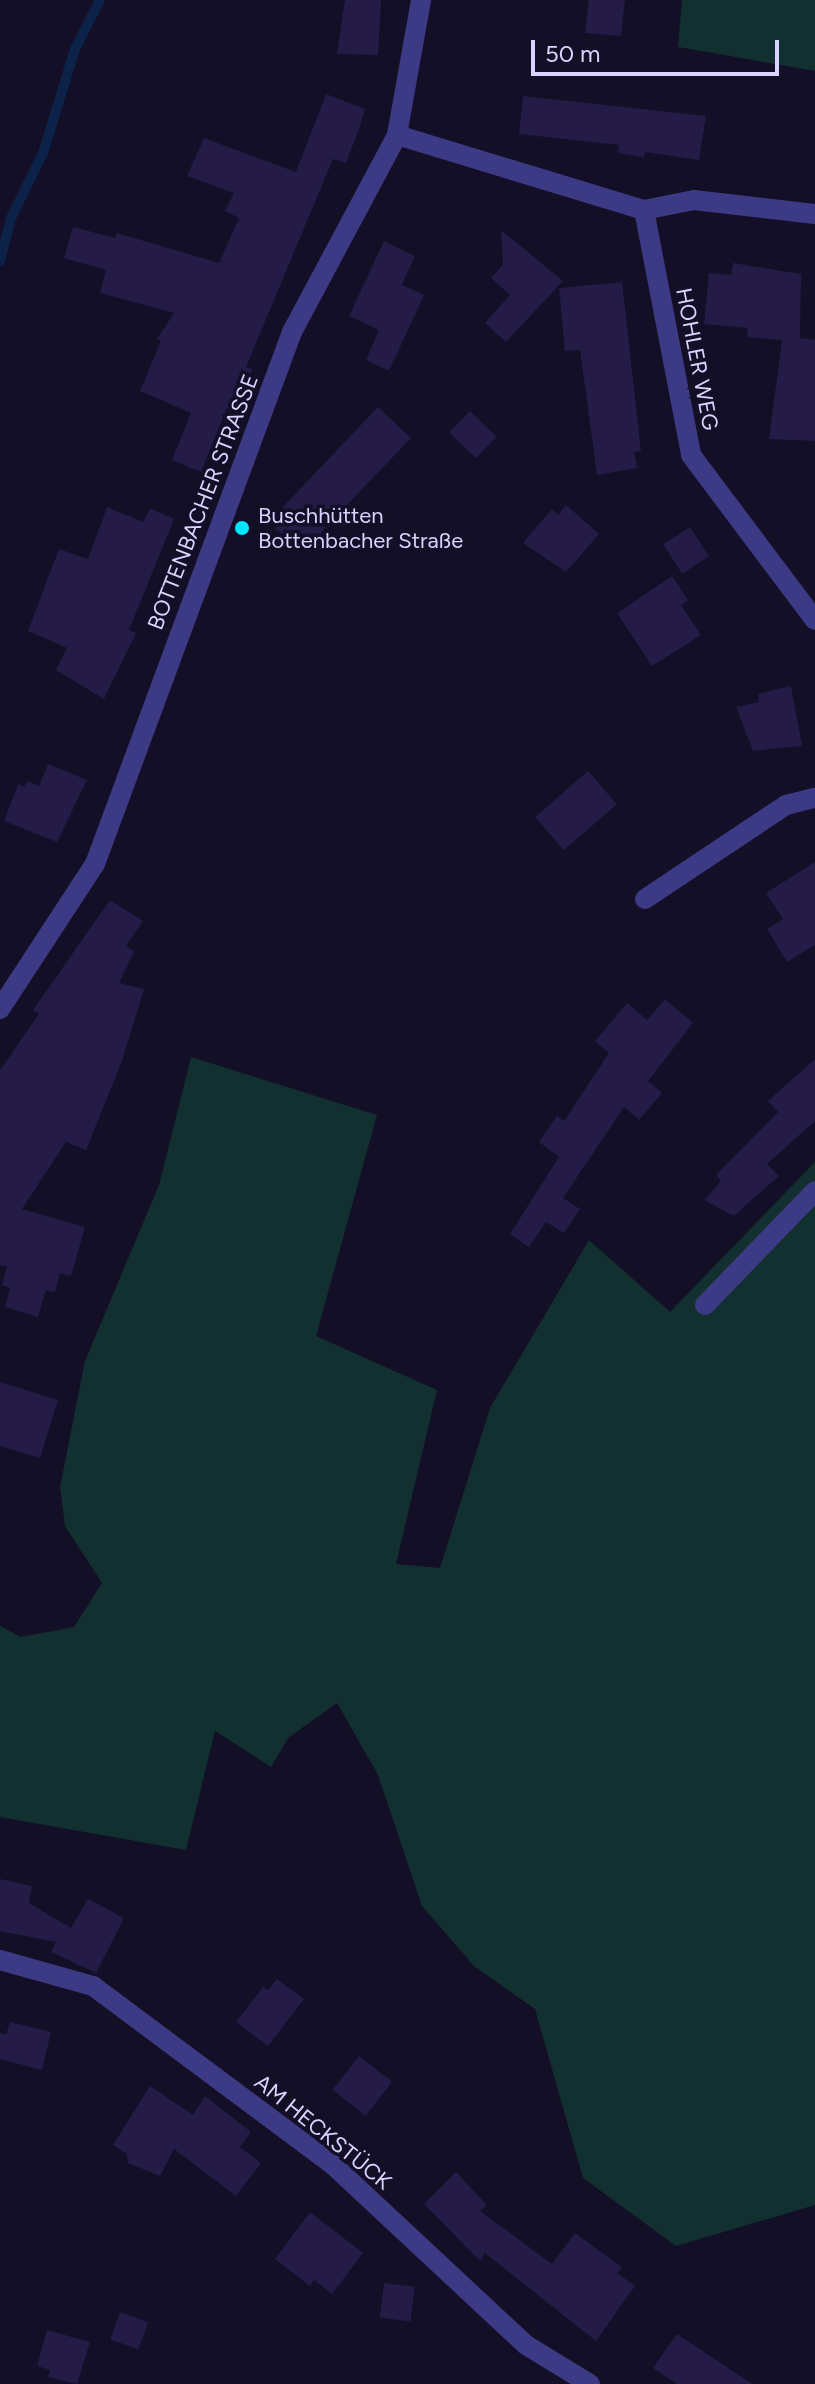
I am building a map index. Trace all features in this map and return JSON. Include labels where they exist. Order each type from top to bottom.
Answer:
[{"type":"street","name":"BOTTENBACHER STRASSE","points":[[0,1009],[95,864],[292,332],[397,135],[421,0]]},
{"type":"street","points":[[397,135],[644,210],[694,200],[815,214]]},
{"type":"street","name":"HOHLER WEG","points":[[644,210],[691,455],[815,620]]},
{"type":"street","points":[[645,899],[786,805],[815,798]]},
{"type":"street","points":[[705,1305],[815,1191]]},
{"type":"street","name":"AM HECKSTÜCK","points":[[0,1960],[93,1986],[333,2165],[526,2345],[590,2384]]},
{"type":"green space","points":[[682,0],[815,0],[815,71],[678,47]]},
{"type":"green space","points":[[191,1057],[377,1115],[316,1336],[437,1390],[396,1564],[440,1568],[490,1408],[589,1240],[670,1312],[815,1162],[815,2205],[676,2246],[583,2178],[535,2009],[474,1966],[422,1906],[378,1775],[337,1703],[288,1738],[271,1767],[215,1731],[186,1850],[0,1817],[0,1626],[21,1637],[74,1627],[102,1583],[65,1526],[60,1487],[85,1361],[159,1185]]},
{"type":"building","points":[[345,0],[381,0],[378,55],[337,54]]},
{"type":"building","points":[[589,0],[625,0],[621,36],[585,33]]},
{"type":"building","points":[[326,94],[365,109],[360,126],[346,163],[333,159],[246,367],[252,369],[238,413],[227,408],[201,472],[172,460],[191,413],[140,391],[161,341],[157,339],[174,313],[100,293],[106,270],[64,258],[73,227],[115,238],[117,233],[219,263],[239,218],[225,211],[234,193],[187,176],[204,138],[296,172]]},
{"type":"building","points":[[523,96],[706,116],[699,160],[645,152],[644,157],[618,153],[619,145],[519,134]]},
{"type":"building","points":[[501,230],[563,281],[506,342],[485,323],[510,295],[491,278],[503,265]]},
{"type":"building","points":[[384,241],[415,256],[402,285],[424,295],[389,371],[366,360],[379,330],[349,316]]},
{"type":"building","points":[[733,263],[801,274],[800,338],[815,340],[815,441],[769,439],[782,340],[747,337],[748,328],[704,324],[709,273],[731,275]]},
{"type":"building","points":[[622,282],[641,451],[634,452],[637,468],[597,475],[580,350],[565,351],[559,288]]},
{"type":"building","points":[[378,407],[411,438],[324,529],[310,553],[275,529],[287,512],[282,508]]},
{"type":"building","points":[[470,411],[497,437],[476,458],[449,433]]},
{"type":"building","points":[[566,505],[599,534],[566,572],[523,543],[552,509],[558,515]]},
{"type":"building","points":[[107,507],[143,522],[150,508],[174,519],[129,630],[136,633],[104,699],[56,670],[67,648],[28,631],[59,549],[88,559]]},
{"type":"building","points":[[690,527],[709,556],[682,574],[663,544]]},
{"type":"building","points":[[672,576],[688,600],[681,605],[701,635],[652,666],[617,613]]},
{"type":"building","points":[[791,686],[802,746],[753,751],[736,707],[759,702],[758,694]]},
{"type":"building","points":[[48,764],[87,780],[57,842],[4,821],[18,784],[24,787],[27,781],[39,786]]},
{"type":"building","points":[[588,771],[617,804],[564,850],[535,817]]},
{"type":"building","points":[[815,862],[815,945],[787,962],[767,929],[783,919],[766,893]]},
{"type":"building","points":[[110,900],[143,921],[126,946],[134,952],[119,983],[144,989],[122,1061],[86,1150],[66,1142],[22,1209],[85,1227],[71,1276],[60,1273],[55,1292],[46,1290],[38,1317],[5,1307],[10,1288],[2,1285],[7,1267],[0,1265],[0,1070],[39,1014],[33,1010]]},
{"type":"building","points":[[665,999],[693,1023],[648,1081],[662,1093],[639,1120],[624,1107],[563,1198],[580,1209],[564,1233],[546,1222],[529,1247],[510,1234],[559,1157],[539,1142],[557,1116],[564,1121],[609,1053],[595,1041],[627,1003],[647,1020]]},
{"type":"building","points":[[815,1059],[815,1121],[767,1164],[779,1176],[734,1216],[704,1200],[721,1181],[716,1175],[778,1112],[768,1101]]},
{"type":"building","points":[[0,1382],[58,1400],[40,1458],[0,1446]]},
{"type":"building","points":[[0,1879],[32,1886],[29,1903],[71,1928],[88,1899],[124,1918],[96,1973],[51,1952],[56,1942],[0,1931]]},
{"type":"building","points":[[277,1979],[304,1999],[268,2046],[236,2022],[263,1987],[268,1990]]},
{"type":"building","points":[[10,2022],[51,2032],[42,2070],[0,2059],[0,2033],[6,2035]]},
{"type":"building","points":[[359,2056],[392,2082],[366,2116],[333,2090]]},
{"type":"building","points":[[150,2086],[193,2115],[205,2096],[251,2132],[240,2147],[261,2163],[236,2196],[174,2149],[160,2176],[128,2163],[127,2154],[113,2145]]},
{"type":"building","points":[[456,2172],[487,2205],[480,2211],[552,2264],[575,2233],[622,2267],[617,2273],[635,2286],[596,2341],[485,2253],[480,2261],[424,2204]]},
{"type":"building","points":[[310,2212],[363,2253],[332,2294],[314,2280],[310,2286],[275,2259]]},
{"type":"building","points":[[384,2283],[415,2287],[411,2322],[380,2318]]},
{"type":"building","points":[[120,2312],[148,2322],[138,2350],[110,2339]]},
{"type":"building","points":[[47,2330],[90,2342],[77,2384],[48,2377],[50,2370],[37,2366]]},
{"type":"building","points":[[677,2334],[752,2384],[677,2384],[653,2368]]},
{"type":"waterway","points":[[0,261],[11,218],[43,153],[75,49],[100,0]]},
{"type":"place","name":"Buschhütten Bottenbacher Straße","points":[[242,528]]}]
